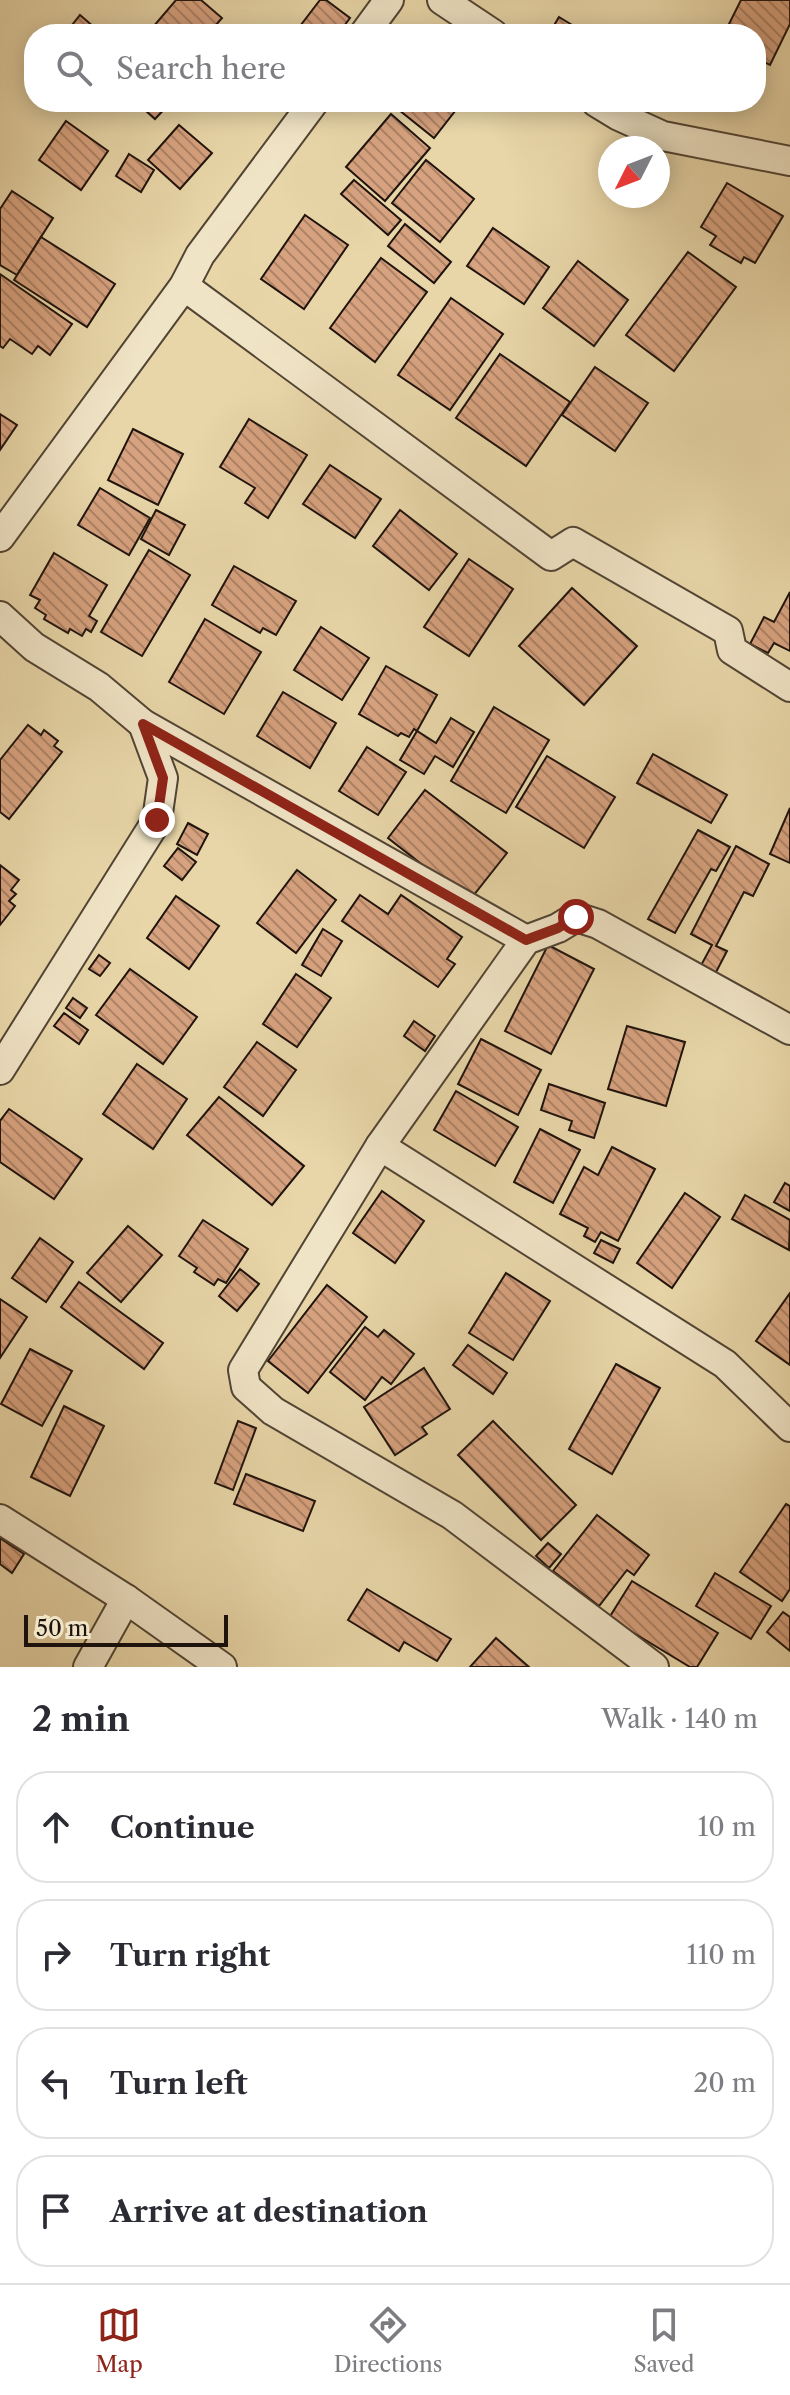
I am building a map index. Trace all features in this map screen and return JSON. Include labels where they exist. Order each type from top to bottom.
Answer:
[{"type":"street","points":[[371,24],[389,0]]},
{"type":"street","points":[[442,0],[478,24]]},
{"type":"street","points":[[0,537],[184,286],[200,255],[307,112]]},
{"type":"street","points":[[612,112],[663,136],[790,161]]},
{"type":"street","points":[[184,286],[551,556],[573,542],[728,631],[732,650],[790,687]]},
{"type":"street","points":[[0,616],[34,647],[99,687],[143,724],[526,940]]},
{"type":"street","points":[[0,1070],[157,820],[163,778],[143,724]]},
{"type":"street","points":[[654,1667],[452,1515],[273,1411],[246,1387],[243,1370],[380,1146],[526,940],[558,928],[576,917],[598,924],[790,1030]]},
{"type":"street","points":[[380,1146],[725,1364],[790,1427]]},
{"type":"street","points":[[0,1519],[126,1599],[222,1667]]},
{"type":"street","points":[[88,1667],[126,1599]]},
{"type":"building","points":[[176,0],[201,0],[222,18],[217,24],[156,24]]},
{"type":"building","points":[[320,0],[326,0],[350,18],[346,24],[302,24]]},
{"type":"building","points":[[741,0],[790,0],[790,24],[770,65],[766,63],[766,24],[729,24]]},
{"type":"building","points":[[80,15],[90,24],[73,24]]},
{"type":"building","points":[[559,17],[571,24],[555,24]]},
{"type":"building","points":[[147,112],[162,112],[155,119]]},
{"type":"building","points":[[402,112],[454,112],[434,138]]},
{"type":"building","points":[[391,114],[430,148],[385,201],[346,167]]},
{"type":"building","points":[[66,121],[108,151],[81,190],[39,160]]},
{"type":"building","points":[[179,125],[212,153],[180,189],[148,160]]},
{"type":"building","points":[[129,154],[154,170],[141,192],[116,176]]},
{"type":"building","points":[[426,160],[474,199],[440,242],[392,203]]},
{"type":"building","points":[[354,180],[401,220],[388,235],[341,194]]},
{"type":"building","points":[[727,183],[783,216],[755,263],[744,257],[741,263],[710,245],[716,236],[701,227]]},
{"type":"building","points":[[12,191],[53,218],[17,275],[0,265],[0,209]]},
{"type":"building","points":[[305,215],[348,245],[304,309],[261,279]]},
{"type":"building","points":[[405,224],[451,262],[434,283],[388,246]]},
{"type":"building","points":[[493,228],[549,267],[524,304],[467,266]]},
{"type":"building","points":[[41,237],[115,284],[87,327],[14,280]]},
{"type":"building","points":[[688,252],[736,287],[674,371],[626,335]]},
{"type":"building","points":[[381,258],[427,292],[375,362],[330,328]]},
{"type":"building","points":[[578,261],[628,300],[594,346],[543,308]]},
{"type":"building","points":[[0,274],[72,324],[50,355],[38,346],[32,354],[10,339],[3,348],[0,346]]},
{"type":"building","points":[[451,298],[503,334],[450,410],[398,375]]},
{"type":"building","points":[[500,354],[570,402],[526,466],[456,418]]},
{"type":"building","points":[[595,367],[648,403],[615,451],[562,415]]},
{"type":"building","points":[[0,414],[17,425],[0,450]]},
{"type":"building","points":[[249,419],[307,455],[268,518],[245,503],[255,488],[220,467]]},
{"type":"building","points":[[133,429],[183,454],[158,505],[108,480]]},
{"type":"building","points":[[330,465],[381,499],[355,538],[303,504]]},
{"type":"building","points":[[100,488],[150,518],[129,555],[78,525]]},
{"type":"building","points":[[156,510],[185,525],[169,555],[141,539]]},
{"type":"building","points":[[400,510],[457,554],[429,590],[373,546]]},
{"type":"building","points":[[149,550],[190,575],[142,656],[101,632]]},
{"type":"building","points":[[54,553],[107,585],[89,616],[97,621],[91,632],[86,629],[82,636],[70,629],[68,633],[44,619],[46,615],[35,608],[40,600],[30,595]]},
{"type":"building","points":[[469,559],[513,589],[469,656],[424,627]]},
{"type":"building","points":[[234,566],[296,601],[276,635],[263,628],[260,633],[212,605]]},
{"type":"building","points":[[572,588],[637,646],[584,705],[519,646]]},
{"type":"building","points":[[790,592],[790,651],[774,643],[768,653],[750,644],[764,617],[774,622]]},
{"type":"building","points":[[205,619],[261,652],[224,714],[169,682]]},
{"type":"building","points":[[321,627],[369,658],[342,700],[294,670]]},
{"type":"building","points":[[386,666],[437,695],[417,731],[414,729],[409,737],[401,733],[398,736],[359,714]]},
{"type":"building","points":[[283,692],[336,723],[310,768],[257,736]]},
{"type":"building","points":[[494,707],[549,740],[506,813],[451,781]]},
{"type":"building","points":[[451,718],[474,732],[453,767],[435,756],[424,774],[400,760],[417,731],[436,743]]},
{"type":"building","points":[[28,725],[41,735],[44,730],[58,741],[54,746],[62,752],[9,819],[0,812],[0,760]]},
{"type":"building","points":[[367,747],[406,772],[378,815],[339,791]]},
{"type":"building","points":[[653,754],[727,795],[711,823],[637,783]]},
{"type":"building","points":[[547,756],[615,797],[584,848],[516,807]]},
{"type":"building","points":[[425,790],[507,853],[469,901],[388,838]]},
{"type":"building","points":[[790,808],[790,863],[770,854]]},
{"type":"building","points":[[188,823],[208,834],[197,855],[177,844]]},
{"type":"building","points":[[698,830],[730,847],[716,871],[711,869],[675,933],[648,919]]},
{"type":"building","points":[[736,846],[769,864],[753,896],[744,892],[716,946],[727,951],[713,978],[698,971],[712,945],[691,934]]},
{"type":"building","points":[[178,848],[196,862],[182,880],[164,866]]},
{"type":"building","points":[[0,865],[19,880],[11,890],[16,894],[9,901],[15,906],[0,925]]},
{"type":"building","points":[[297,870],[336,900],[296,953],[257,923]]},
{"type":"building","points":[[360,895],[388,914],[401,895],[462,937],[447,959],[455,964],[438,987],[342,921]]},
{"type":"building","points":[[176,896],[219,926],[189,969],[147,938]]},
{"type":"building","points":[[323,929],[342,941],[321,976],[302,965]]},
{"type":"building","points":[[548,945],[594,969],[551,1054],[505,1031]]},
{"type":"building","points":[[99,955],[110,963],[100,976],[89,969]]},
{"type":"building","points":[[130,969],[197,1017],[163,1064],[96,1015]]},
{"type":"building","points":[[296,974],[331,998],[297,1047],[263,1024]]},
{"type":"building","points":[[73,998],[87,1008],[80,1018],[66,1008]]},
{"type":"building","points":[[64,1013],[88,1030],[79,1044],[54,1026]]},
{"type":"building","points":[[414,1021],[435,1036],[425,1051],[404,1036]]},
{"type":"building","points":[[627,1026],[685,1042],[666,1106],[608,1089]]},
{"type":"building","points":[[481,1039],[541,1070],[518,1115],[458,1084]]},
{"type":"building","points":[[257,1042],[296,1070],[263,1116],[224,1087]]},
{"type":"building","points":[[137,1064],[187,1099],[153,1149],[103,1114]]},
{"type":"building","points":[[549,1084],[605,1103],[594,1138],[569,1130],[572,1121],[541,1110]]},
{"type":"building","points":[[456,1091],[518,1127],[495,1166],[434,1130]]},
{"type":"building","points":[[219,1097],[304,1166],[272,1205],[187,1135]]},
{"type":"building","points":[[9,1109],[82,1159],[54,1199],[0,1162],[0,1121]]},
{"type":"building","points":[[540,1129],[580,1150],[553,1203],[514,1182]]},
{"type":"building","points":[[612,1147],[655,1169],[618,1241],[601,1232],[595,1242],[584,1236],[588,1228],[560,1214],[584,1167],[598,1175]]},
{"type":"building","points":[[785,1183],[790,1186],[790,1211],[774,1202]]},
{"type":"building","points":[[382,1191],[424,1221],[395,1263],[353,1233]]},
{"type":"building","points":[[685,1193],[720,1217],[672,1288],[637,1263]]},
{"type":"building","points":[[745,1195],[790,1220],[789,1250],[732,1219]]},
{"type":"building","points":[[203,1220],[248,1249],[226,1283],[218,1279],[214,1285],[194,1272],[197,1268],[179,1256]]},
{"type":"building","points":[[128,1226],[162,1255],[121,1302],[87,1273]]},
{"type":"building","points":[[40,1238],[73,1262],[46,1302],[12,1278]]},
{"type":"building","points":[[601,1240],[620,1249],[613,1263],[594,1253]]},
{"type":"building","points":[[240,1269],[259,1284],[237,1311],[219,1296]]},
{"type":"building","points":[[506,1273],[550,1301],[513,1360],[469,1333]]},
{"type":"building","points":[[79,1282],[163,1343],[144,1369],[61,1307]]},
{"type":"building","points":[[327,1285],[367,1317],[308,1393],[268,1361]]},
{"type":"building","points":[[790,1293],[790,1365],[756,1341]]},
{"type":"building","points":[[0,1299],[27,1317],[0,1358]]},
{"type":"building","points":[[365,1327],[378,1337],[384,1330],[414,1354],[391,1384],[382,1377],[365,1400],[330,1372]]},
{"type":"building","points":[[468,1345],[507,1373],[493,1394],[453,1365]]},
{"type":"building","points":[[30,1349],[72,1371],[42,1426],[1,1404]]},
{"type":"building","points":[[616,1364],[660,1388],[612,1474],[569,1449]]},
{"type":"building","points":[[424,1368],[450,1409],[422,1427],[427,1434],[395,1455],[364,1407]]},
{"type":"building","points":[[64,1406],[104,1426],[70,1496],[31,1477]]},
{"type":"building","points":[[238,1421],[256,1428],[233,1490],[215,1483]]},
{"type":"building","points":[[493,1421],[576,1505],[541,1540],[458,1455]]},
{"type":"building","points":[[246,1474],[315,1501],[303,1531],[234,1504]]},
{"type":"building","points":[[786,1504],[790,1506],[790,1589],[782,1601],[740,1572]]},
{"type":"building","points":[[597,1515],[649,1555],[634,1575],[627,1570],[599,1606],[553,1571]]},
{"type":"building","points":[[0,1538],[24,1554],[12,1573],[0,1564]]},
{"type":"building","points":[[548,1543],[561,1554],[549,1568],[536,1556]]},
{"type":"building","points":[[715,1573],[771,1606],[751,1639],[696,1606]]},
{"type":"building","points":[[632,1581],[718,1633],[697,1667],[690,1667],[609,1618]]},
{"type":"building","points":[[367,1589],[451,1639],[437,1661],[404,1642],[399,1651],[348,1620]]},
{"type":"building","points":[[783,1612],[790,1617],[790,1651],[767,1632]]},
{"type":"building","points":[[496,1638],[529,1667],[470,1667]]},
{"type":"route","points":[[157,820],[163,778],[143,724],[526,940],[558,928],[576,917]]}]
